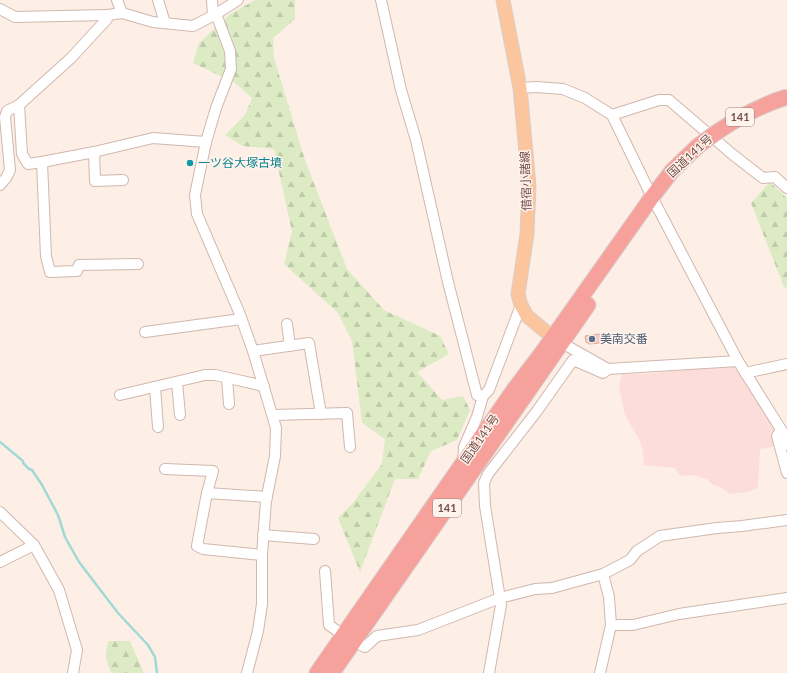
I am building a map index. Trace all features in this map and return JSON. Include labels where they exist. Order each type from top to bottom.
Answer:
[{"type":"highway","name":"国道141号","points":[[332,673],[348,638],[463,463],[611,272],[641,224],[649,201],[672,171],[698,146],[718,131],[740,117],[787,96]]},
{"type":"highway","name":"国道141号","points":[[317,673],[348,638],[558,340]]},
{"type":"main road","name":"借宿小諸線","points":[[503,0],[520,88],[529,186],[527,234],[518,294],[521,305]]},
{"type":"main road","points":[[521,305],[528,316],[544,331],[558,340]]},
{"type":"street","points":[[117,0],[122,13]]},
{"type":"street","points":[[158,0],[165,23]]},
{"type":"street","points":[[212,0],[215,14],[230,51],[231,69],[216,108],[206,142],[195,195],[197,214],[253,351],[273,415],[277,441],[267,497],[263,535],[260,618],[258,632],[247,673]]},
{"type":"street","points":[[0,9],[15,17],[122,13],[153,22],[193,26],[238,0]]},
{"type":"street","points":[[381,0],[401,90],[416,140],[448,282],[477,395],[483,396]]},
{"type":"street","points":[[0,185],[10,170],[5,117],[7,111],[19,105],[71,58],[107,19],[108,14]]},
{"type":"street","points":[[520,88],[536,87],[563,89],[585,98],[612,115],[649,201],[738,361],[782,431],[787,445]]},
{"type":"street","points":[[612,115],[660,100],[669,100],[714,139],[763,178],[775,177],[787,188]]},
{"type":"street","points":[[19,105],[22,154],[28,164],[94,152],[153,138],[206,142]]},
{"type":"street","points":[[94,152],[95,181],[123,180]]},
{"type":"street","points":[[42,162],[46,256],[50,272],[77,271],[79,265],[138,264]]},
{"type":"street","points":[[463,463],[464,447],[477,417],[483,396],[490,390],[521,305]]},
{"type":"street","points":[[145,332],[241,319]]},
{"type":"street","points":[[287,324],[290,346]]},
{"type":"street","points":[[558,340],[608,369],[738,361]]},
{"type":"street","points":[[253,351],[309,343],[321,414]]},
{"type":"street","points":[[489,673],[501,605],[485,506],[484,483],[488,474],[538,411],[573,360],[603,373],[608,369]]},
{"type":"street","points":[[745,373],[787,364]]},
{"type":"street","points":[[120,395],[205,375],[215,375],[264,386]]},
{"type":"street","points":[[227,378],[229,404]]},
{"type":"street","points":[[177,382],[180,415]]},
{"type":"street","points":[[155,387],[158,427]]},
{"type":"street","points":[[273,415],[347,413],[350,446]]},
{"type":"street","points":[[782,431],[777,436],[787,473]]},
{"type":"street","points":[[165,469],[213,471],[207,493],[197,546],[203,549],[262,555]]},
{"type":"street","points":[[207,493],[267,497]]},
{"type":"street","points":[[0,512],[34,545],[59,590],[77,650],[73,673]]},
{"type":"street","points":[[325,572],[329,625],[365,647],[377,636],[418,630],[500,598],[535,589],[552,588],[603,574],[630,560],[637,551],[660,536],[787,520]]},
{"type":"street","points":[[263,535],[314,539]]},
{"type":"street","points":[[0,562],[34,545]]},
{"type":"street","points":[[600,673],[611,626],[609,597],[603,574]]},
{"type":"street","points":[[611,626],[633,625],[679,614],[787,598]]},
{"type":"shaded area","points":[[736,365],[772,422],[775,430],[773,435],[776,446],[760,449],[758,488],[747,492],[730,494],[722,488],[712,484],[707,479],[692,475],[680,476],[675,468],[644,465],[643,451],[639,439],[625,415],[619,387],[622,374],[645,374]]},
{"type":"green space","points":[[255,0],[295,0],[295,19],[273,38],[274,58],[305,160],[347,269],[384,310],[440,336],[449,354],[417,372],[442,400],[463,396],[470,410],[457,440],[431,451],[418,479],[395,479],[360,572],[338,518],[352,504],[382,464],[385,439],[362,423],[352,341],[338,313],[284,264],[292,232],[274,149],[243,146],[225,135],[245,115],[252,98],[235,83],[193,63],[199,43],[229,15]]},
{"type":"green space","points":[[770,182],[787,198],[787,288],[784,287],[751,203]]},
{"type":"green space","points":[[109,641],[130,641],[144,673],[112,673],[108,666],[106,657],[107,645]]},
{"type":"building","name":"美南交番","points":[[606,334],[607,340],[600,341],[600,343],[590,344],[586,342],[585,336]]},
{"type":"waterway","points":[[0,442],[23,461],[29,469],[32,470],[58,515],[65,537],[79,562],[118,613],[148,645],[155,657],[157,673]]},
{"type":"place","name":"一ツ谷大塚古墳","points":[[190,163]]},
{"type":"place","name":"美南交番","points":[[592,339]]}]
